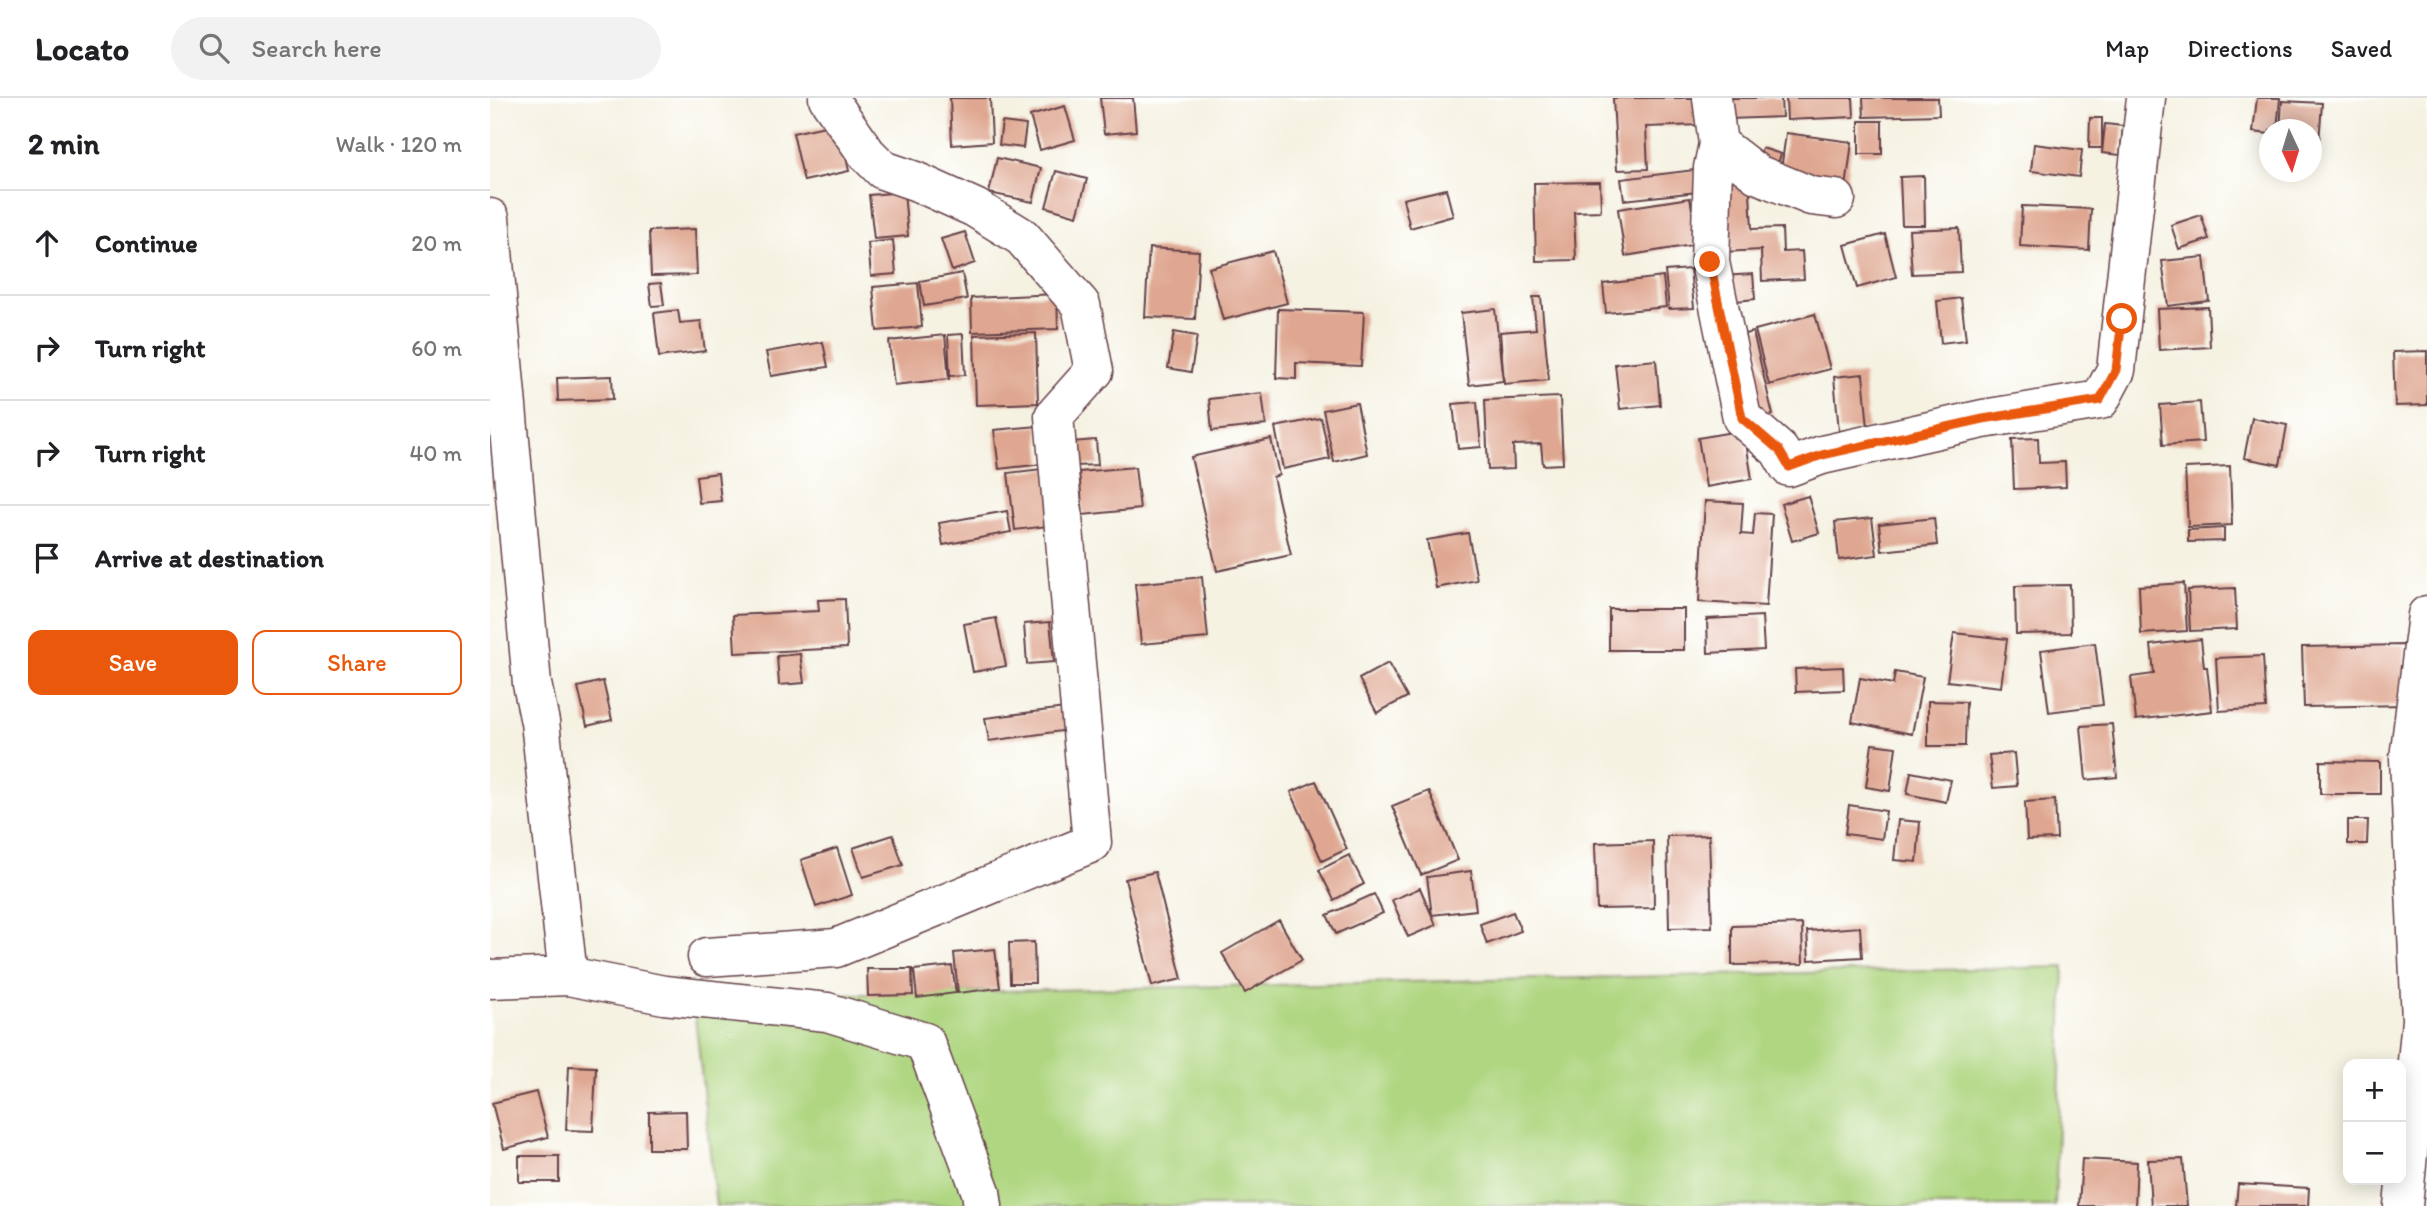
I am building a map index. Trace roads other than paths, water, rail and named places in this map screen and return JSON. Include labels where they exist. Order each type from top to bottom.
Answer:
[{"type":"street","points":[[707,957],[836,948],[1092,843],[1054,416],[1094,371],[1082,305],[1022,237],[975,208],[883,170],[867,154],[828,98]]},
{"type":"street","points":[[1712,98],[1718,144],[1713,168],[1710,262],[1742,418],[1779,450],[1789,467],[1822,455],[1983,419],[2100,400],[2116,370],[2146,98]]},
{"type":"street","points":[[1718,144],[1756,174],[1811,196],[1836,199]]},
{"type":"street","points":[[490,218],[532,684],[540,722],[568,975]]},
{"type":"street","points":[[2403,1206],[2421,1020],[2409,758],[2427,615]]},
{"type":"street","points":[[490,979],[568,975],[664,995],[827,1012],[925,1042],[981,1192],[983,1206]]}]
